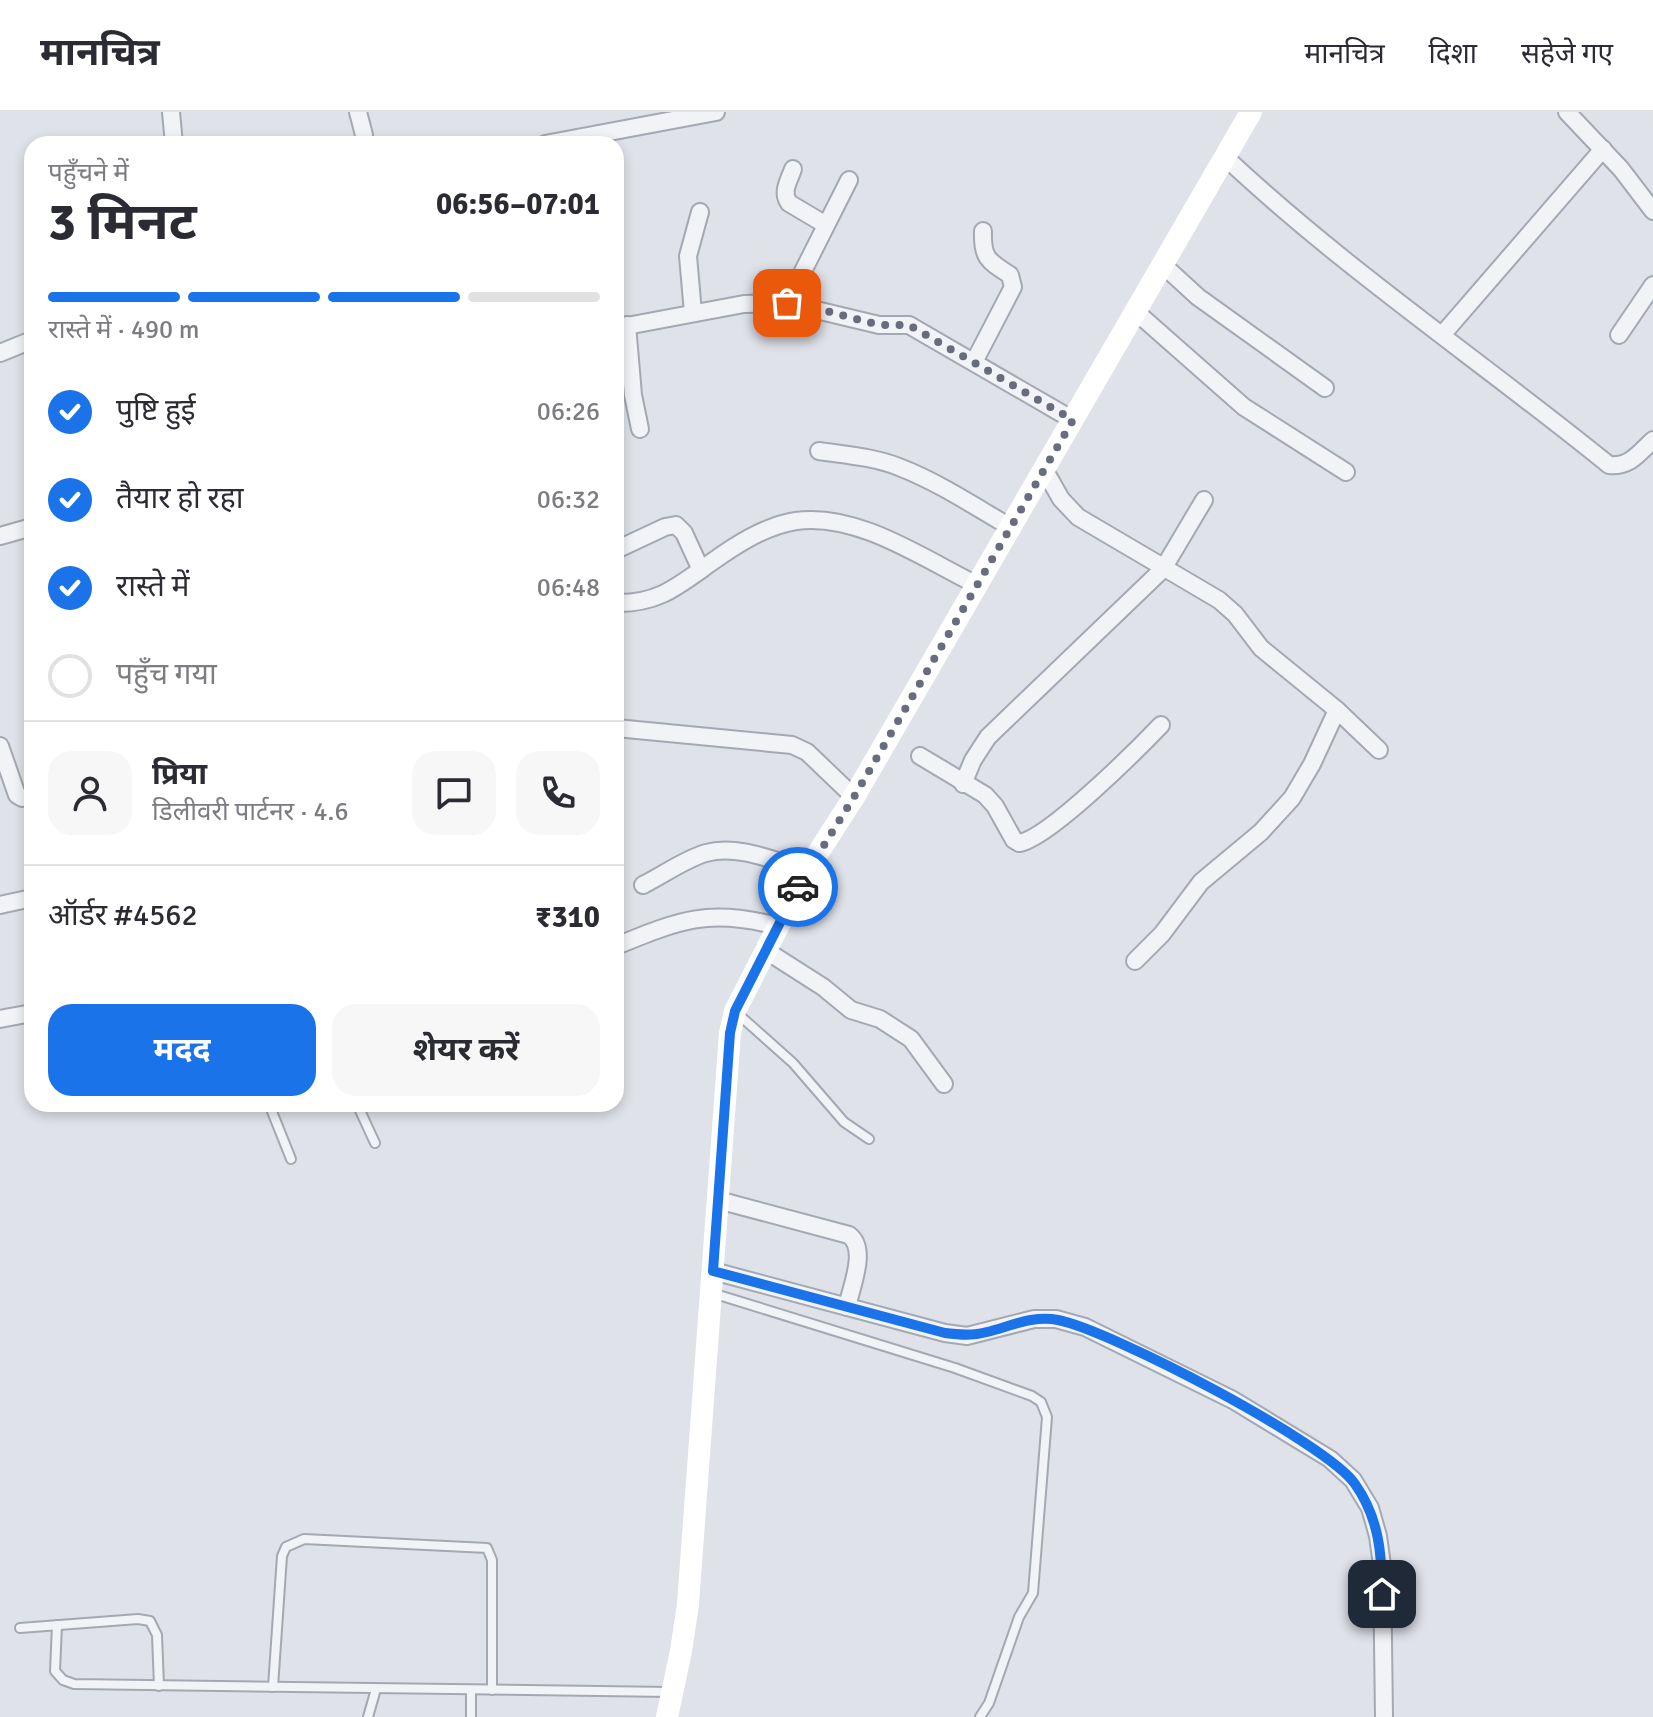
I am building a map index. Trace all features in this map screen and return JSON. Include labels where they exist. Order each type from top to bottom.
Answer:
[{"type":"street","points":[[171,112],[173,136]]},
{"type":"street","points":[[358,112],[364,135]]},
{"type":"street","points":[[588,136],[716,112]]},
{"type":"street","points":[[667,1717],[688,1604],[730,1033],[735,1011],[807,870],[854,797],[1251,112]]},
{"type":"street","points":[[1567,112],[1603,149],[1653,211]]},
{"type":"street","points":[[1442,335],[1603,149]]},
{"type":"street","points":[[1224,156],[1280,209],[1337,256],[1609,465],[1620,466],[1630,462],[1653,440]]},
{"type":"street","points":[[793,169],[786,198],[826,225]]},
{"type":"street","points":[[787,303],[849,180]]},
{"type":"street","points":[[693,313],[688,256],[700,212]]},
{"type":"street","points":[[974,362],[1014,281],[989,262],[984,254],[983,231]]},
{"type":"street","points":[[1163,265],[1208,305],[1325,388]]},
{"type":"street","points":[[1619,335],[1653,285]]},
{"type":"street","points":[[624,326],[744,304],[787,303],[879,325],[909,325],[1073,420]]},
{"type":"street","points":[[1135,311],[1244,407],[1346,472]]},
{"type":"street","points":[[624,339],[640,429]]},
{"type":"street","points":[[0,353],[24,343]]},
{"type":"street","points":[[819,451],[897,466],[1010,527]]},
{"type":"street","points":[[1044,469],[1061,499],[1078,517],[1219,600],[1280,666],[1337,710],[1379,750]]},
{"type":"street","points":[[963,784],[973,760],[988,737],[1163,569],[1204,500]]},
{"type":"street","points":[[624,603],[648,602],[667,593],[732,548],[795,521],[831,520],[865,530],[977,585]]},
{"type":"street","points":[[624,546],[676,525],[684,533],[701,570]]},
{"type":"street","points":[[0,536],[24,529]]},
{"type":"street","points":[[1135,961],[1162,934],[1201,882],[1261,832],[1292,798],[1337,710]]},
{"type":"street","points":[[920,756],[985,795],[995,806],[1014,840],[1026,842],[1108,778],[1161,725]]},
{"type":"street","points":[[624,729],[792,745],[807,752],[854,797]]},
{"type":"street","points":[[0,746],[17,795],[24,798]]},
{"type":"street","points":[[643,885],[695,858],[718,852],[742,852],[807,870]]},
{"type":"street","points":[[0,905],[24,900]]},
{"type":"street","points":[[624,943],[667,925],[697,917],[735,917],[777,926]]},
{"type":"street","points":[[765,950],[823,987],[851,1010],[880,1019],[911,1039],[944,1084]]},
{"type":"street","points":[[0,1019],[24,1014]]},
{"type":"street","points":[[718,1200],[849,1235],[858,1246],[858,1257],[847,1307]]},
{"type":"street","points":[[712,1282],[847,1307],[967,1336],[1034,1319],[1056,1319],[1085,1327],[1233,1400],[1330,1459],[1353,1480],[1370,1508],[1378,1536],[1382,1565],[1384,1717]]},
{"type":"lane","points":[[735,1011],[793,1063],[844,1122],[869,1139]]},
{"type":"lane","points":[[272,1112],[291,1159]]},
{"type":"lane","points":[[361,1112],[375,1143]]},
{"type":"lane","points":[[712,1282],[1032,1396],[1041,1402],[1047,1417],[1033,1593],[1019,1617],[983,1715]]},
{"type":"lane","points":[[273,1687],[282,1556],[286,1547],[304,1539],[487,1548],[492,1560],[492,1690]]},
{"type":"lane","points":[[20,1628],[138,1619],[150,1621],[157,1635],[159,1686]]},
{"type":"lane","points":[[57,1625],[55,1671],[63,1680],[74,1684],[673,1692]]},
{"type":"lane","points":[[368,1717],[376,1689]]},
{"type":"lane","points":[[471,1690],[471,1717]]},
{"type":"way so far","points":[[787,303],[879,325],[909,325],[1073,420],[854,797],[798,887]]},
{"type":"route","points":[[798,887],[744,990],[730,1033],[713,1271],[945,1333],[967,1336],[1034,1319],[1056,1319],[1117,1341],[1233,1400],[1330,1459],[1353,1480],[1370,1508],[1378,1536],[1382,1594]]}]
